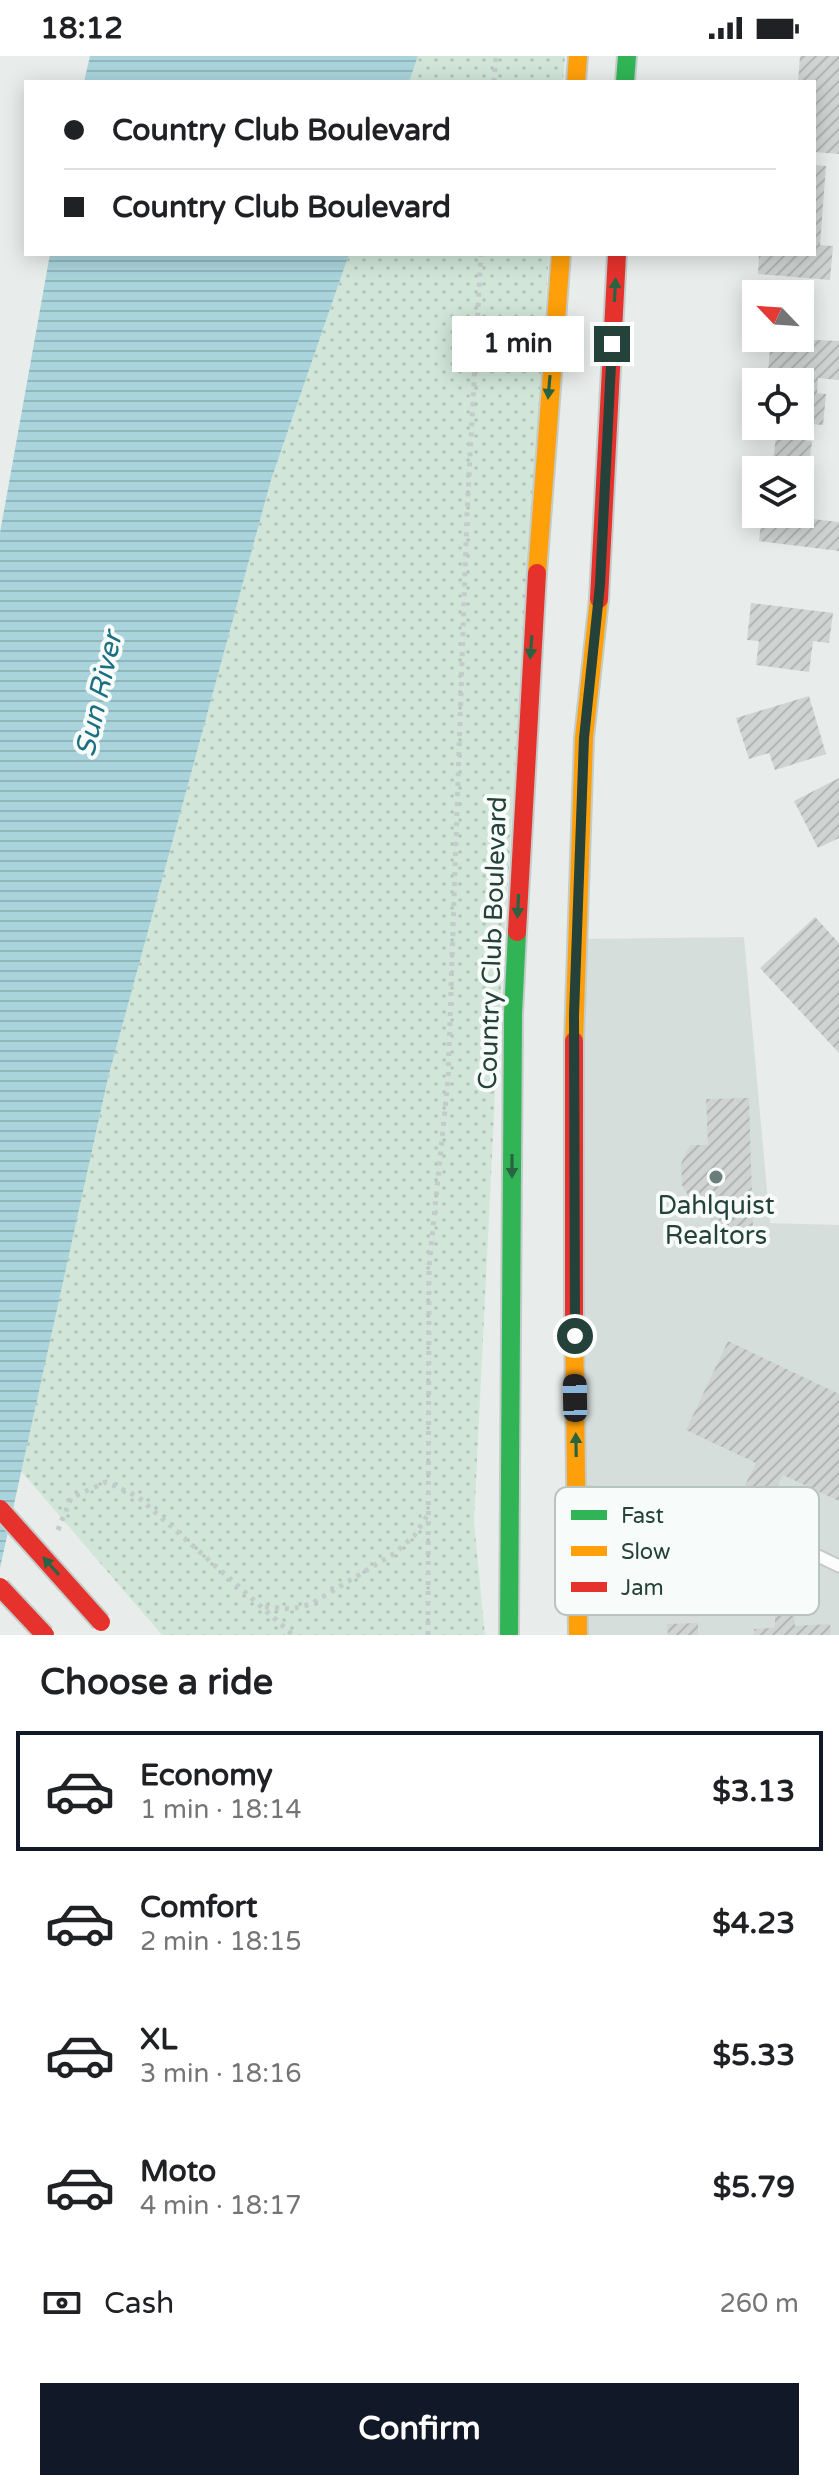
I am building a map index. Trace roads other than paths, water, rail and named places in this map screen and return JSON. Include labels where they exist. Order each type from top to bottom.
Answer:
[{"type":"main road","points":[[576,80],[578,56]]},
{"type":"main road","points":[[625,80],[627,56]]},
{"type":"main road","name":"Country Club Boulevard","points":[[509,1635],[513,1014],[528,692],[561,256]]},
{"type":"main road","points":[[576,1487],[575,1000],[584,738],[600,585],[617,256]]},
{"type":"main road","points":[[0,1509],[101,1622]]},
{"type":"main road","points":[[0,1587],[45,1635]]},
{"type":"main road","points":[[578,1615],[578,1635]]},
{"type":"lane","points":[[819,1556],[839,1566]]},
{"type":"water","points":[[90,56],[418,56],[410,80],[84,80]]},
{"type":"water","name":"Sun River","points":[[50,256],[348,256],[271,480],[108,1078],[0,1568],[0,533]]},
{"type":"place","name":"Dahlquist Realtors","points":[[716,1177]]}]
